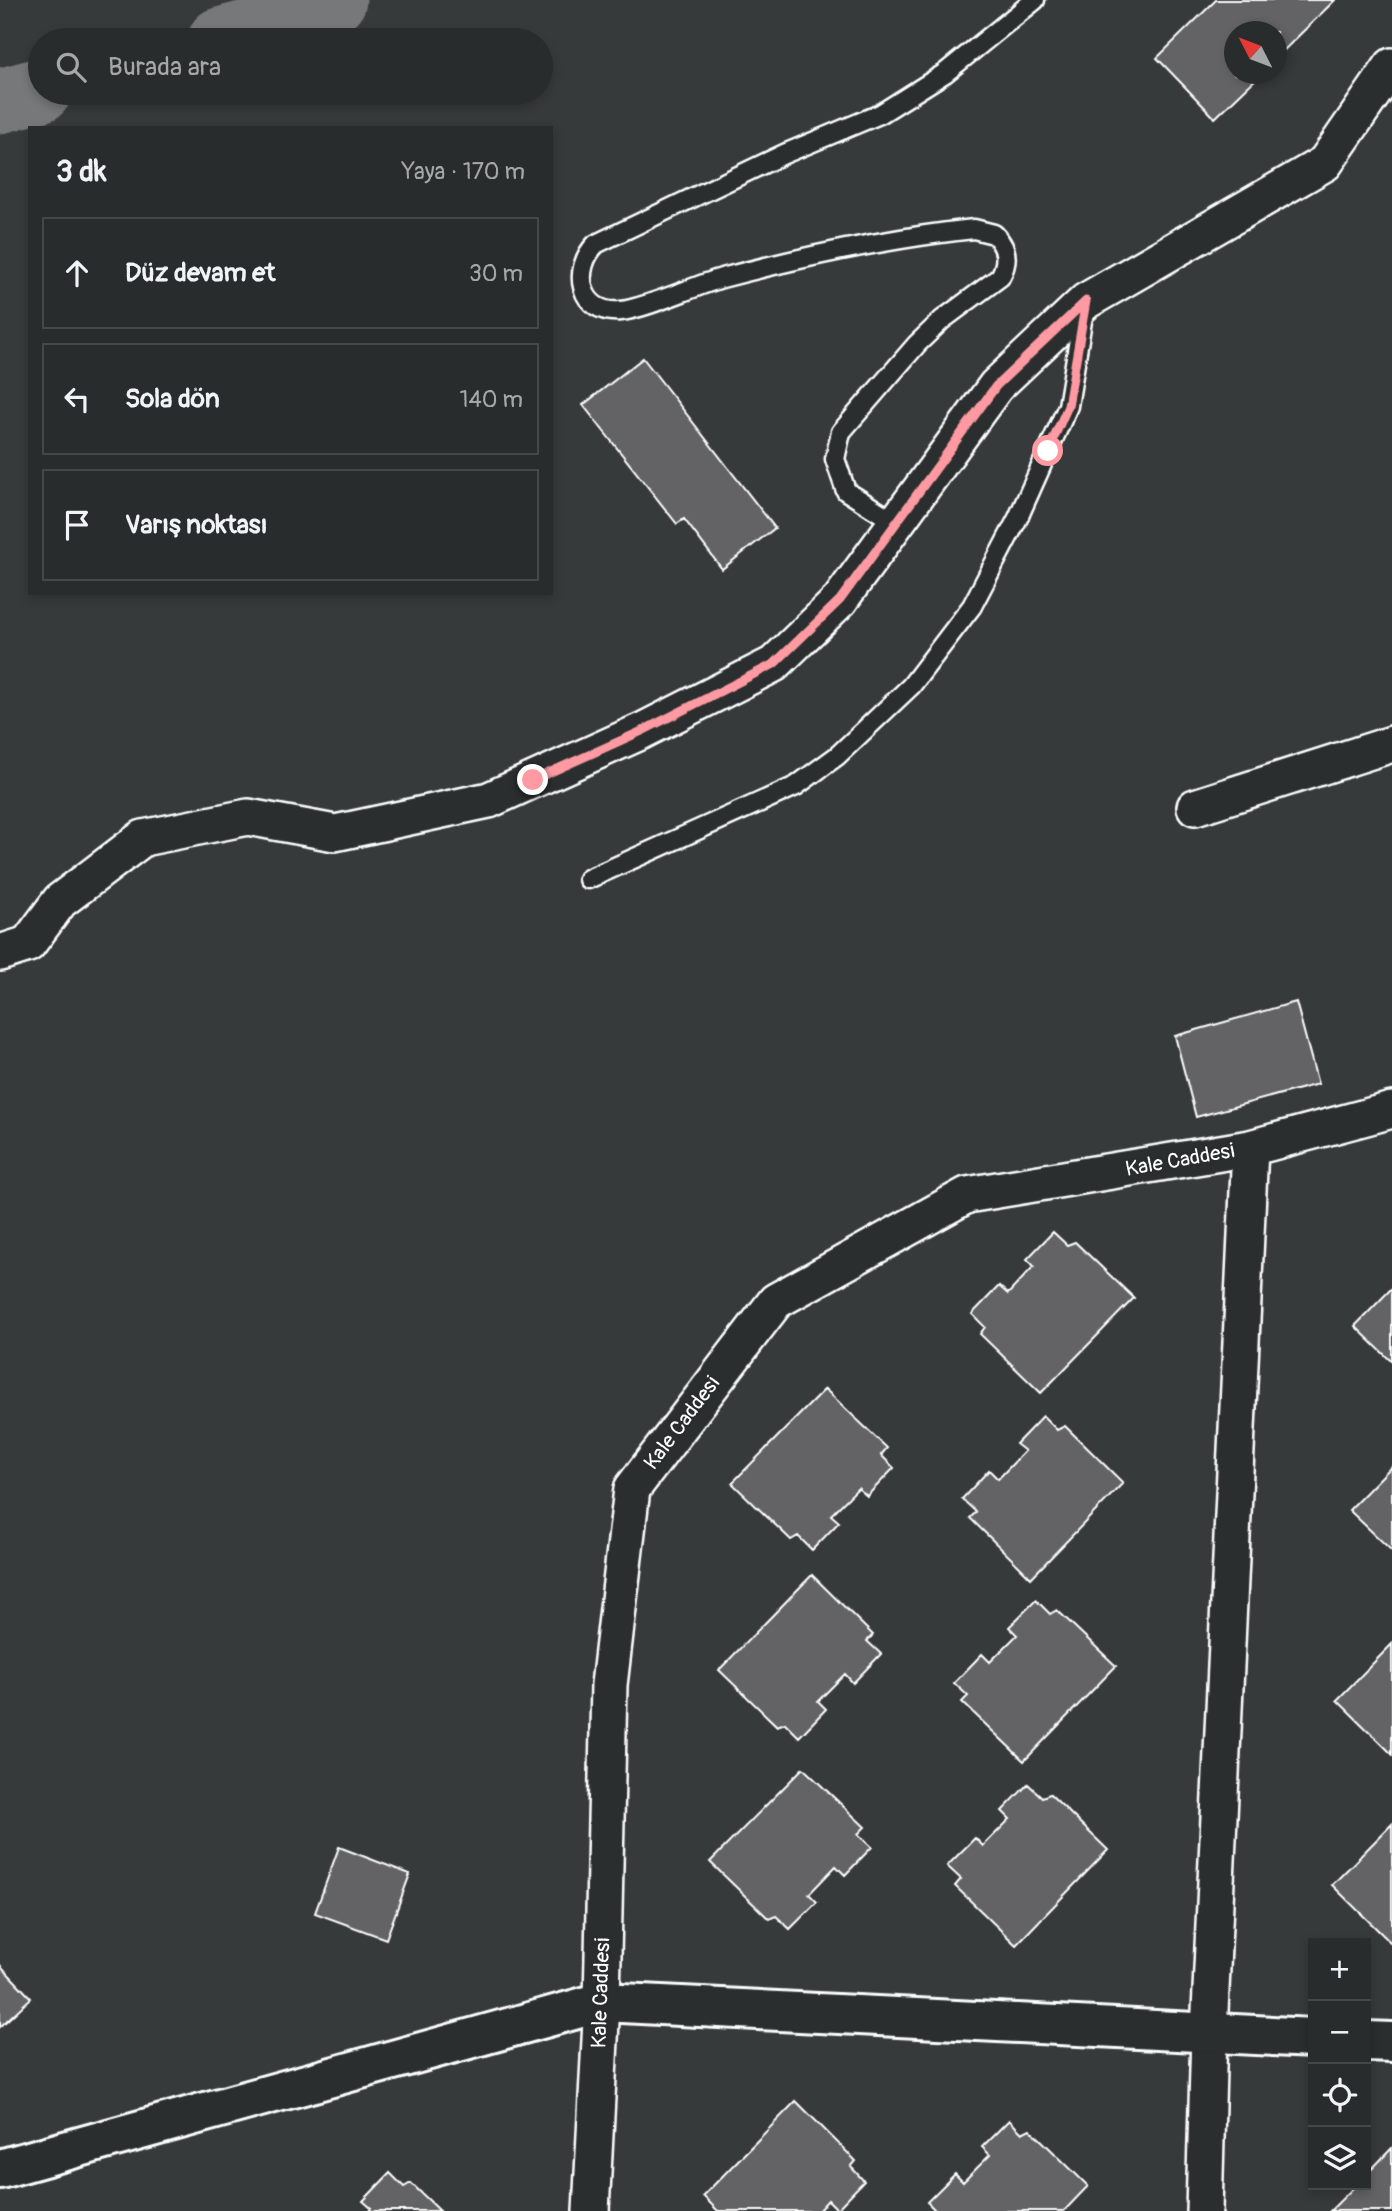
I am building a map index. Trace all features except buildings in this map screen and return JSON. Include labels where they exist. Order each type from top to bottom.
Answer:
[{"type":"street","points":[[0,953],[28,944],[60,901],[143,838],[247,817],[335,832],[489,800],[642,731],[774,664],[840,600],[996,386],[1086,301],[1325,163],[1392,66]]},
{"type":"street","points":[[1195,807],[1392,744]]},
{"type":"street","name":"Kale Caddesi","points":[[591,2211],[601,2002],[609,1685],[632,1489],[776,1301],[967,1195],[1250,1148],[1392,1110]]},
{"type":"street","points":[[1204,2211],[1209,2033],[1250,1148]]},
{"type":"street","points":[[0,2169],[601,2002],[1308,2038]]},
{"type":"street","points":[[1371,2041],[1392,2042]]},
{"type":"lane","points":[[898,524],[846,491],[836,470],[836,445],[848,421],[917,344],[1000,277],[1004,269],[1005,251],[994,234],[974,229],[849,247],[705,283],[622,311],[598,306],[588,298],[582,287],[582,263],[596,244],[784,155],[880,114],[944,73],[1035,0]]},
{"type":"lane","points":[[588,879],[796,786],[847,748],[911,687],[972,606],[1018,518],[1068,406],[1086,301]]},
{"type":"waterway","points":[[265,28],[334,0]]},
{"type":"waterway","points":[[0,101],[28,93]]},
{"type":"route","points":[[533,780],[642,731],[774,664],[840,600],[996,386],[1086,301],[1068,406],[1048,451]]}]
